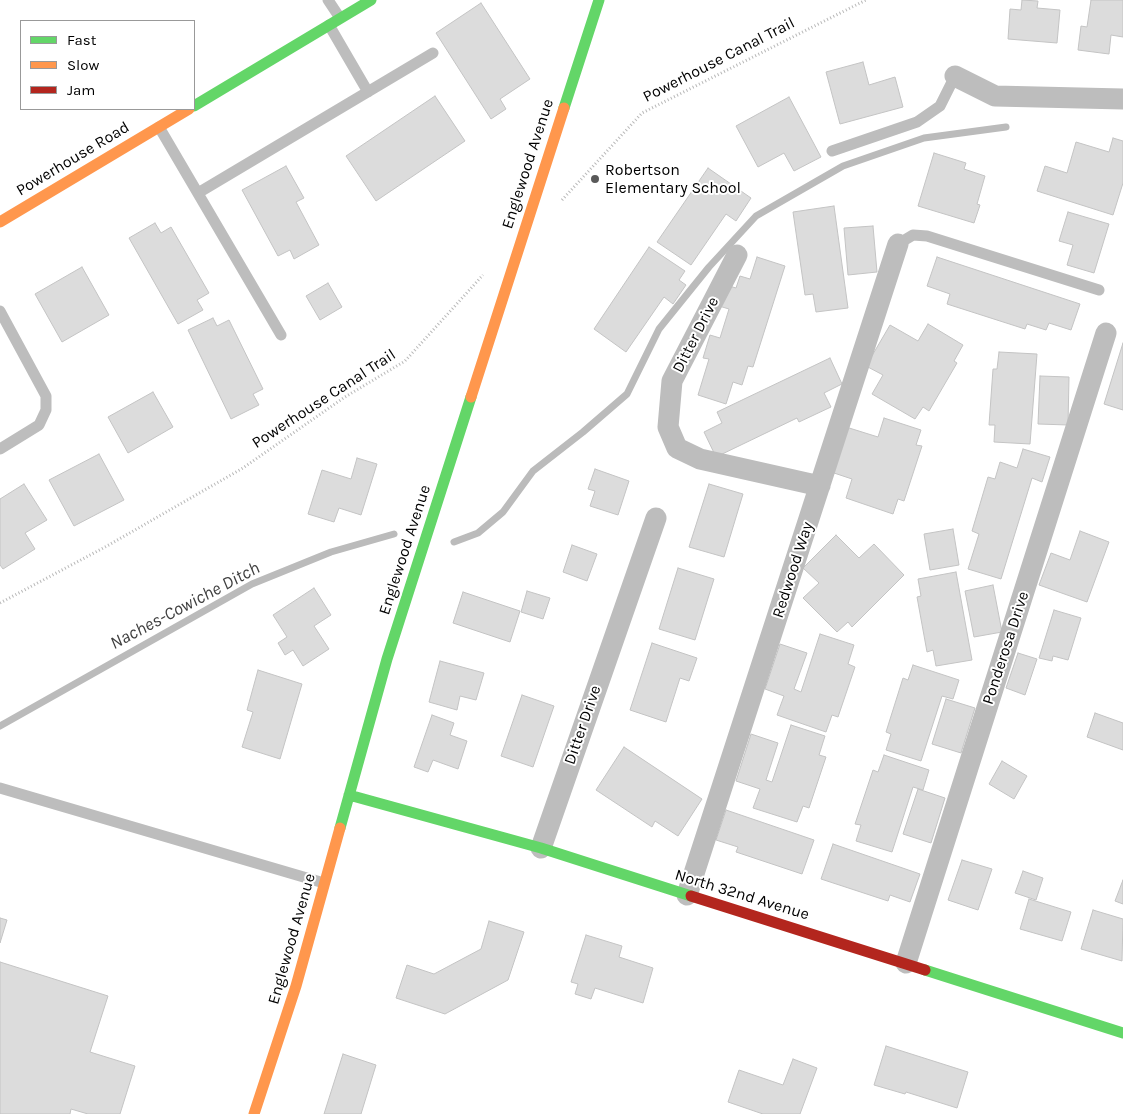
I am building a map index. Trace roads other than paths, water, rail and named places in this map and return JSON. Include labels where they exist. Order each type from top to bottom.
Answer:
[{"type":"street","points":[[195,105],[371,0]]},
{"type":"street","name":"Englewood Avenue","points":[[254,1114],[296,986],[387,659],[599,0]]},
{"type":"street","points":[[954,76],[995,96],[1123,99]]},
{"type":"street","name":"Powerhouse Road","points":[[0,222],[187,110]]},
{"type":"street","name":"Redwood Way","points":[[687,895],[898,244]]},
{"type":"street","name":"Ditter Drive","points":[[737,255],[672,380],[668,427],[677,448],[700,459],[820,486]]},
{"type":"street","name":"Ponderosa Drive","points":[[906,964],[1106,333]]},
{"type":"street","name":"Ditter Drive","points":[[541,848],[656,518]]},
{"type":"street","name":"North 32nd Avenue","points":[[349,795],[541,848],[1123,1033]]},
{"type":"lane","points":[[328,0],[340,18]]},
{"type":"lane","points":[[329,25],[368,92]]},
{"type":"lane","points":[[198,194],[433,53]]},
{"type":"lane","points":[[832,151],[918,122],[940,106],[954,76]]},
{"type":"lane","points":[[159,127],[281,335]]},
{"type":"lane","points":[[898,244],[913,236],[927,236],[1100,290]]},
{"type":"lane","points":[[0,311],[46,396],[46,410],[39,426],[0,449]]},
{"type":"lane","points":[[0,788],[325,883]]},
{"type":"waterway","name":"Naches-Cowiche Ditch","points":[[454,542],[478,533],[503,512],[533,471],[583,432],[627,394],[659,329],[709,267],[756,216],[843,166],[924,138],[1006,127]]},
{"type":"waterway","name":"Naches-Cowiche Ditch","points":[[0,726],[252,584],[331,552],[394,534]]},
{"type":"place","name":"Robertson Elementary School","points":[[595,179]]}]
